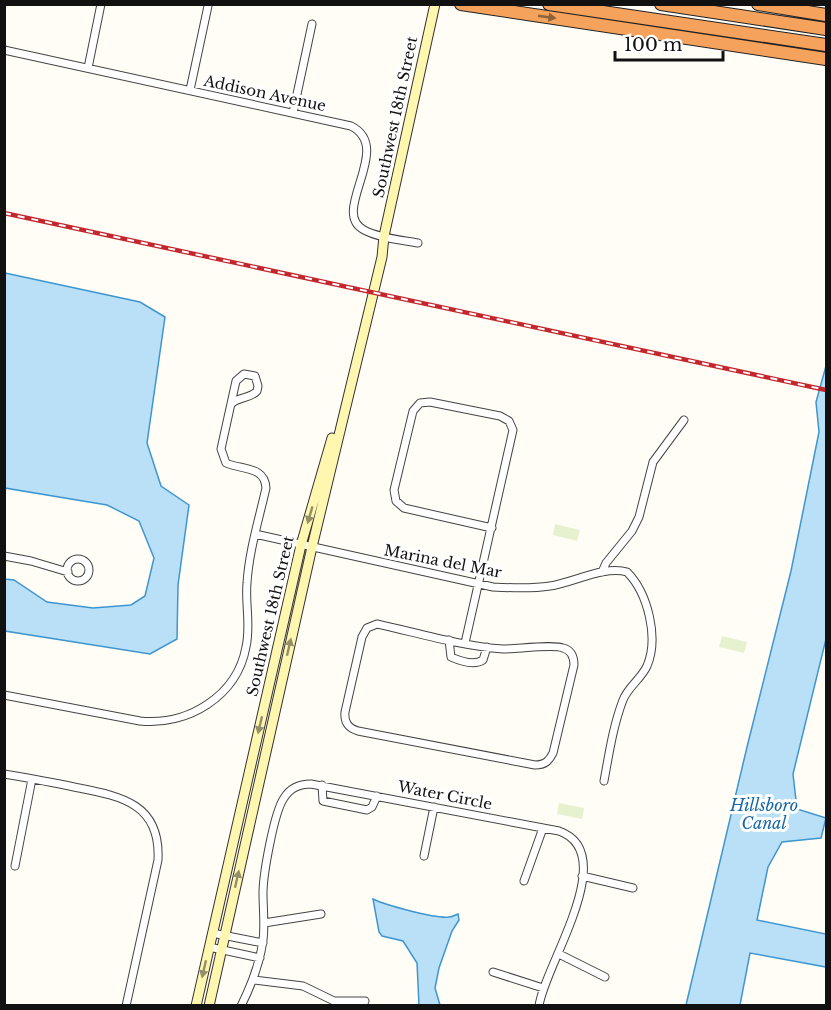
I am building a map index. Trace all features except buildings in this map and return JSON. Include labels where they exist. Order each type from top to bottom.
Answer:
[{"type":"highway","points":[[461,4],[826,59]]},
{"type":"highway","points":[[549,4],[826,45]]},
{"type":"highway","points":[[661,4],[826,29]]},
{"type":"highway","points":[[758,4],[826,15]]},
{"type":"main road","name":"Southwest 18th Street","points":[[209,1005],[312,547],[382,257],[384,236],[435,4]]},
{"type":"main road","name":"Southwest 18th Street","points":[[196,1005],[301,545],[331,442],[376,258],[384,236]]},
{"type":"street","points":[[88,68],[101,4]]},
{"type":"street","points":[[190,90],[208,6]]},
{"type":"street","points":[[292,113],[312,24]]},
{"type":"street","name":"Addison Avenue","points":[[4,50],[344,124],[362,134],[367,154],[353,216],[357,225],[364,230],[384,236],[418,243]]},
{"type":"street","points":[[4,695],[140,721],[164,722],[194,713],[220,695],[235,676],[246,647],[249,624],[246,583],[266,481],[262,474],[230,465],[223,460],[221,449],[234,386],[240,376],[247,373],[255,376],[258,391],[231,404]]},
{"type":"street","points":[[465,643],[478,584],[492,528],[513,435],[512,425],[500,416],[430,402],[420,403],[412,411],[394,490],[396,501],[404,508],[492,528]]},
{"type":"street","points":[[602,572],[606,563],[632,531],[639,517],[653,462],[684,420]]},
{"type":"street","name":"Marina del Mar","points":[[255,534],[478,584],[514,588],[548,586],[616,570],[627,572],[641,590],[649,612],[652,646],[644,672],[624,697],[604,781]]},
{"type":"street","points":[[4,556],[68,572]]},
{"type":"street","points":[[377,624],[465,643],[524,649],[560,647],[565,648],[572,655],[574,665],[553,753],[545,764],[535,765],[358,731],[346,722],[345,712],[362,637],[367,628],[377,624]]},
{"type":"street","points":[[449,640],[450,657],[464,662],[478,663],[483,660],[487,647]]},
{"type":"street","points":[[4,774],[124,798],[142,812],[154,831],[158,845],[158,860],[126,1005]]},
{"type":"street","points":[[15,866],[32,779]]},
{"type":"street","name":"Water Circle","points":[[241,1005],[254,980],[263,943],[265,873],[280,804],[291,790],[311,783],[543,828],[564,833],[575,840],[583,855],[582,876],[570,925],[543,988],[539,1005]]},
{"type":"street","points":[[322,785],[322,801],[367,810],[372,807],[376,796]]},
{"type":"street","points":[[424,856],[434,807]]},
{"type":"street","points":[[524,881],[543,828]]},
{"type":"street","points":[[582,876],[633,888]]},
{"type":"street","points":[[264,923],[321,914]]},
{"type":"street","points":[[212,933],[263,943]]},
{"type":"street","points":[[209,947],[260,958]]},
{"type":"street","points":[[559,954],[605,977]]},
{"type":"street","points":[[493,972],[543,988]]},
{"type":"street","points":[[254,980],[303,986],[334,1001],[365,1001]]},
{"type":"green space","points":[[555,524],[580,530],[577,541],[553,535]]},
{"type":"green space","points":[[722,636],[747,642],[744,653],[719,647]]},
{"type":"green space","points":[[559,803],[584,808],[582,819],[557,814]]},
{"type":"water","points":[[5,273],[140,302],[165,317],[147,443],[161,486],[189,505],[178,585],[177,639],[150,654],[5,631],[5,579],[14,580],[47,602],[93,608],[131,605],[145,596],[154,558],[139,521],[107,505],[5,488]]},
{"type":"water","name":"Hillsboro Canal","points":[[826,366],[826,639],[793,774],[797,809],[826,818],[821,838],[782,842],[768,867],[757,920],[826,934],[826,967],[750,953],[740,1005],[686,1005],[791,571],[819,432],[816,402]]},
{"type":"water","points":[[373,899],[433,916],[449,917],[458,914],[459,920],[452,931],[439,968],[435,988],[440,1005],[419,1005],[417,963],[403,941],[382,936],[379,932]]},
{"type":"railway","points":[[4,213],[826,390]]}]
